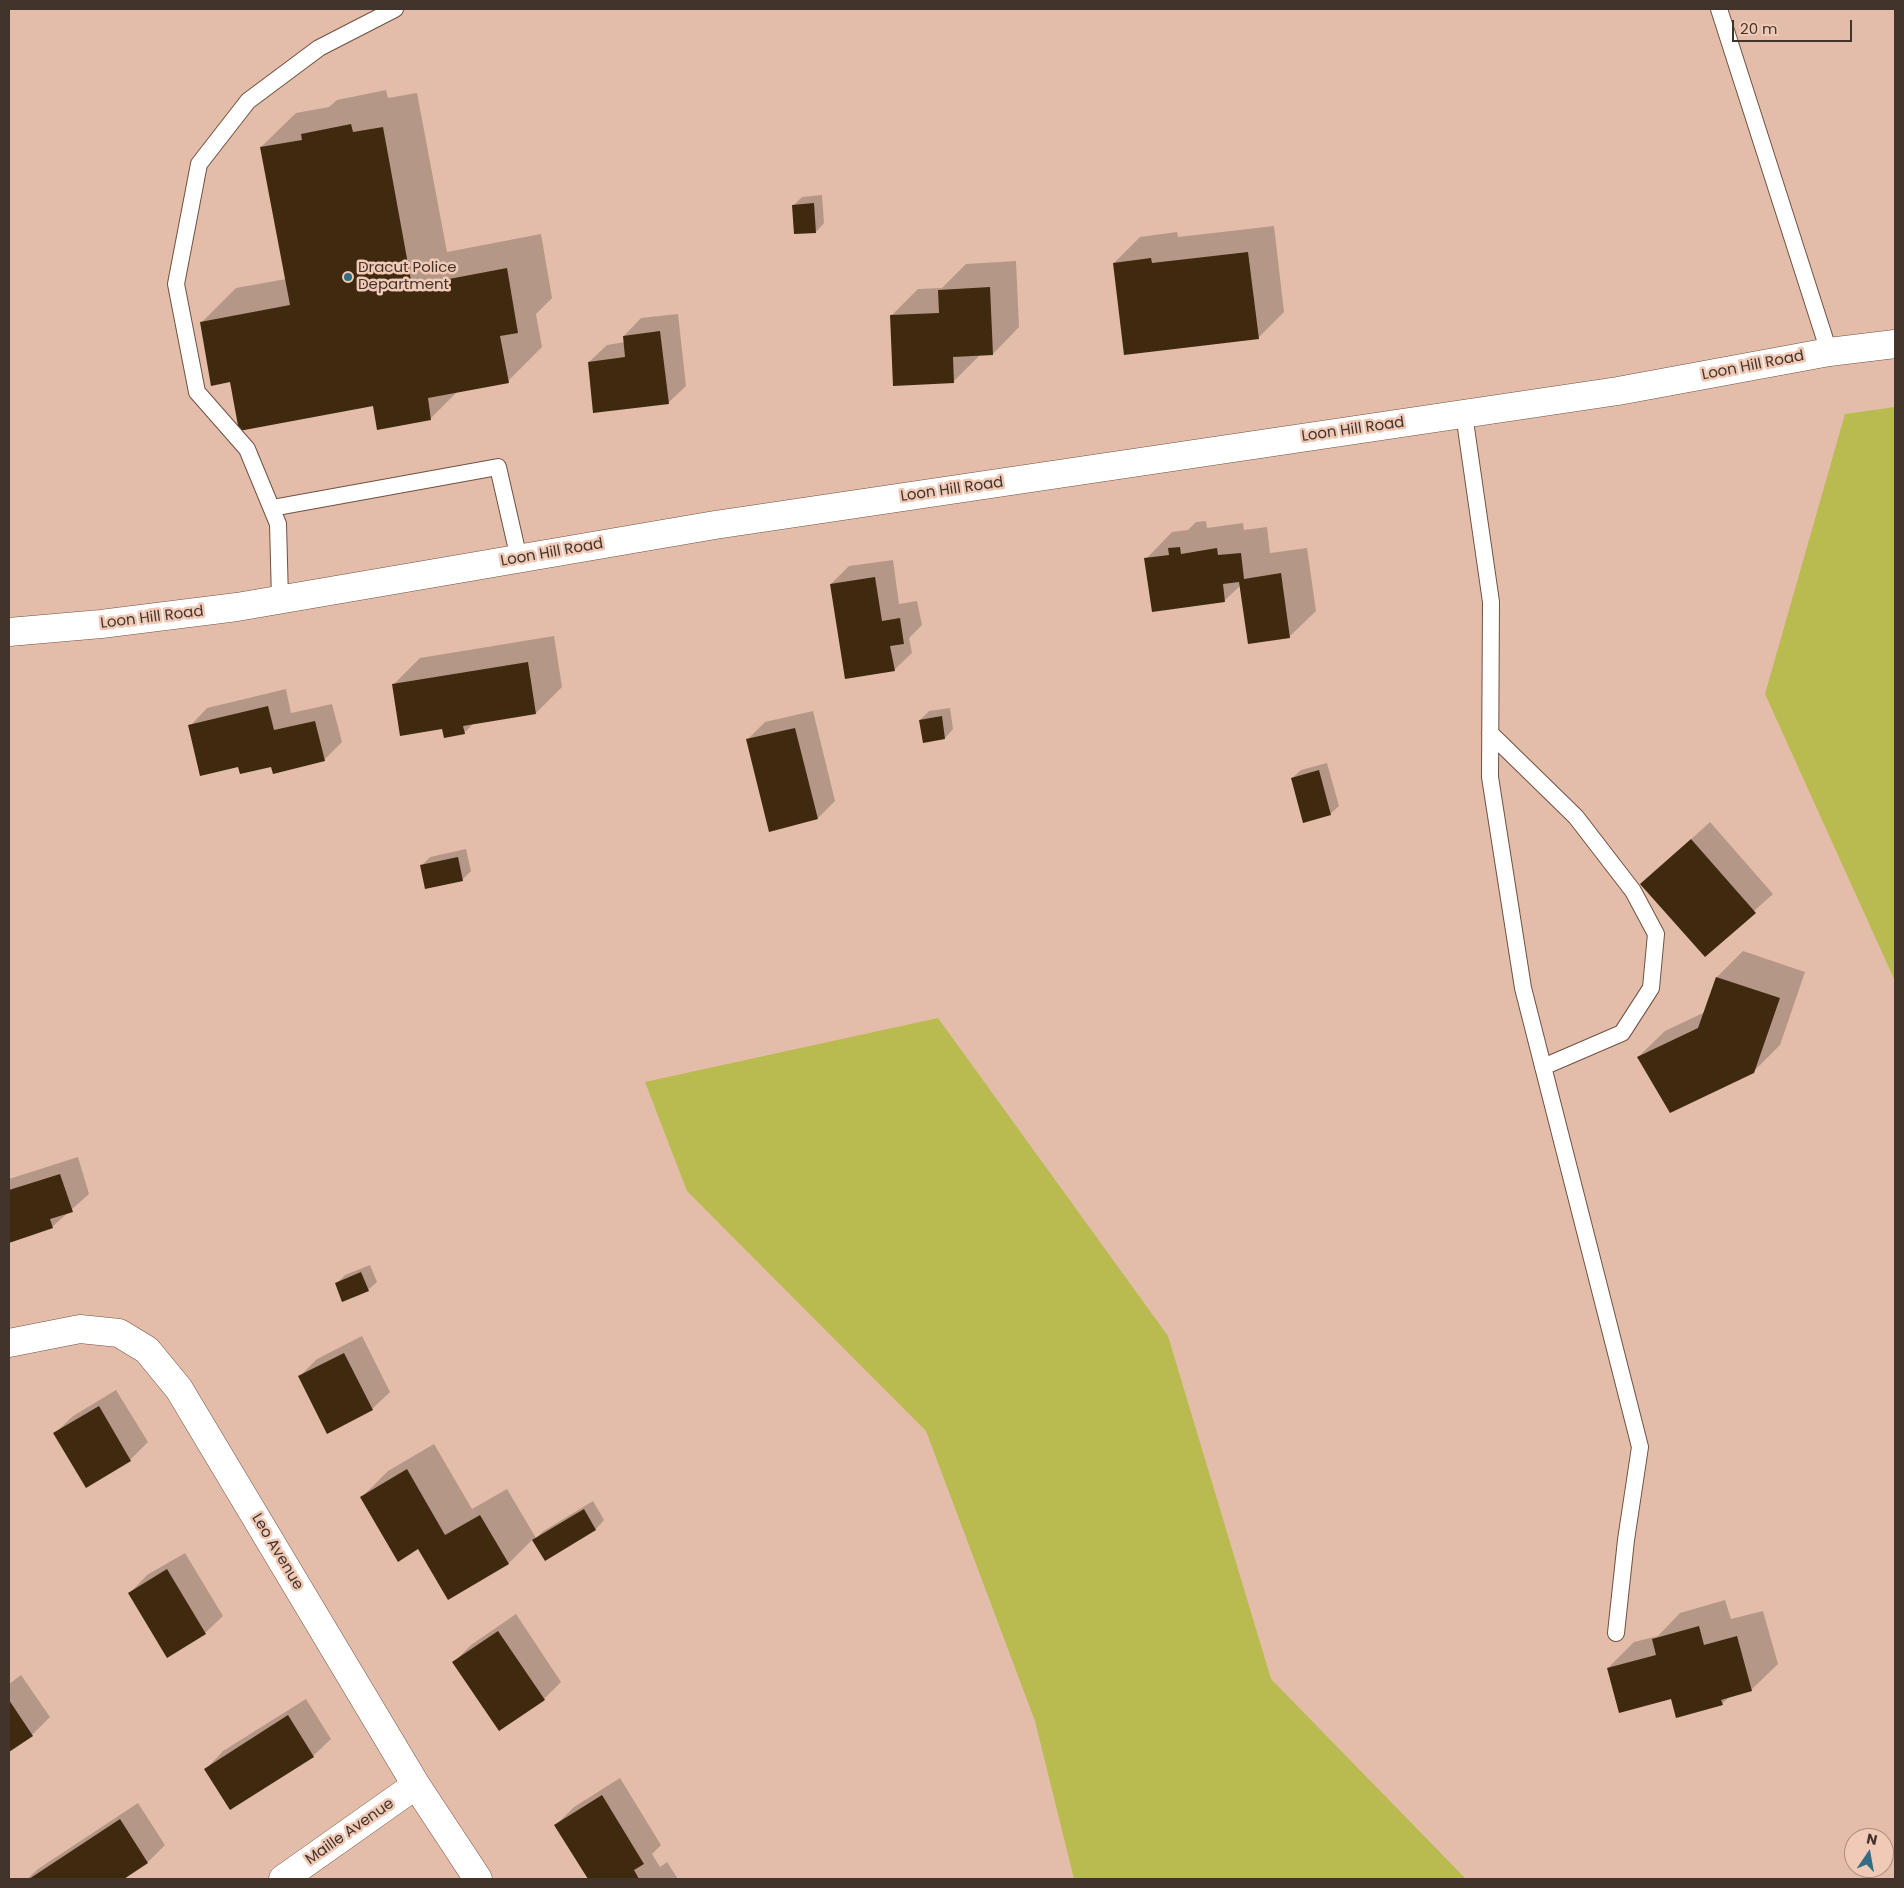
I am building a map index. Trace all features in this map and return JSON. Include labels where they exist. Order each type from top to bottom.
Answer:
[{"type":"street","name":"Loon Hill Road","points":[[9,632],[101,624],[280,600],[715,525],[1618,391],[1829,352],[1895,344]]},
{"type":"street","name":"Leo Avenue","points":[[9,1343],[80,1329],[119,1333],[147,1350],[179,1389],[416,1785],[478,1879]]},
{"type":"street","name":"Maille Avenue","points":[[283,1879],[416,1785]]},
{"type":"lane","points":[[280,600],[278,524],[247,450],[197,392],[176,284],[199,164],[248,101],[319,48],[395,9]]},
{"type":"lane","points":[[1718,9],[1829,352]]},
{"type":"lane","points":[[1464,414],[1491,602],[1490,777],[1523,988],[1640,1446],[1626,1540],[1616,1633]]},
{"type":"lane","points":[[272,508],[498,467],[519,558]]},
{"type":"lane","points":[[1490,733],[1576,817],[1633,891],[1656,934],[1652,988],[1622,1033],[1543,1067]]},
{"type":"shaded area","points":[[1895,407],[1895,981],[1765,694],[1845,414]]},
{"type":"shaded area","points":[[938,1018],[1168,1336],[1271,1679],[1466,1879],[1074,1879],[1035,1721],[926,1431],[687,1191],[645,1082]]},
{"type":"building","name":"Dracut Police Department","points":[[351,124],[353,132],[383,127],[412,286],[507,268],[518,333],[500,336],[509,383],[428,398],[431,420],[377,430],[373,406],[239,431],[230,382],[211,386],[200,322],[290,305],[260,147],[302,140],[301,134]]},
{"type":"building","points":[[814,203],[816,233],[794,234],[792,205]]},
{"type":"building","points":[[1248,252],[1259,339],[1124,355],[1113,263],[1151,258],[1152,263]]},
{"type":"building","points":[[990,287],[993,355],[953,357],[954,383],[893,386],[890,315],[939,313],[938,290]]},
{"type":"building","points":[[660,331],[669,404],[593,413],[588,362],[625,357],[623,336]]},
{"type":"building","points":[[1180,547],[1181,554],[1217,548],[1218,555],[1241,553],[1244,579],[1281,573],[1290,638],[1248,644],[1239,582],[1223,584],[1225,602],[1152,612],[1144,558],[1169,555],[1168,548]]},
{"type":"building","points":[[875,577],[882,621],[900,618],[904,644],[890,646],[895,671],[845,679],[830,584]]},
{"type":"building","points":[[528,662],[536,714],[463,726],[465,734],[444,738],[442,729],[400,736],[392,684]]},
{"type":"building","points":[[268,706],[274,730],[315,721],[325,761],[273,774],[271,767],[240,774],[238,767],[200,776],[188,725]]},
{"type":"building","points":[[942,716],[945,739],[923,743],[919,720]]},
{"type":"building","points":[[795,728],[818,819],[769,832],[746,739]]},
{"type":"building","points":[[1319,770],[1331,815],[1303,823],[1291,778]]},
{"type":"building","points":[[1691,839],[1756,913],[1705,957],[1640,884]]},
{"type":"building","points":[[458,857],[463,881],[425,889],[420,865]]},
{"type":"building","points":[[1716,977],[1780,998],[1754,1073],[1670,1113],[1637,1057],[1698,1028]]},
{"type":"building","points":[[60,1174],[73,1212],[50,1219],[53,1228],[9,1243],[9,1190]]},
{"type":"building","points":[[361,1272],[369,1291],[342,1302],[335,1283]]},
{"type":"building","points":[[344,1353],[373,1410],[327,1434],[298,1376]]},
{"type":"building","points":[[99,1406],[131,1461],[86,1488],[53,1433]]},
{"type":"building","points":[[407,1469],[445,1535],[480,1515],[509,1564],[448,1600],[418,1549],[398,1562],[360,1497]]},
{"type":"building","points":[[584,1509],[596,1530],[545,1561],[532,1540]]},
{"type":"building","points":[[167,1569],[206,1634],[167,1658],[128,1593]]},
{"type":"building","points":[[1699,1626],[1704,1645],[1737,1636],[1752,1691],[1721,1700],[1723,1705],[1676,1718],[1671,1699],[1619,1713],[1607,1668],[1656,1655],[1652,1639]]},
{"type":"building","points":[[498,1631],[545,1700],[499,1731],[452,1662]]},
{"type":"building","points":[[9,1700],[33,1736],[9,1752]]},
{"type":"building","points":[[288,1715],[314,1757],[230,1810],[204,1769]]},
{"type":"building","points":[[602,1795],[644,1864],[634,1870],[639,1879],[588,1879],[554,1825]]},
{"type":"building","points":[[120,1819],[148,1863],[124,1879],[29,1879]]},
{"type":"place","name":"Dracut Police Department","points":[[348,277]]}]
